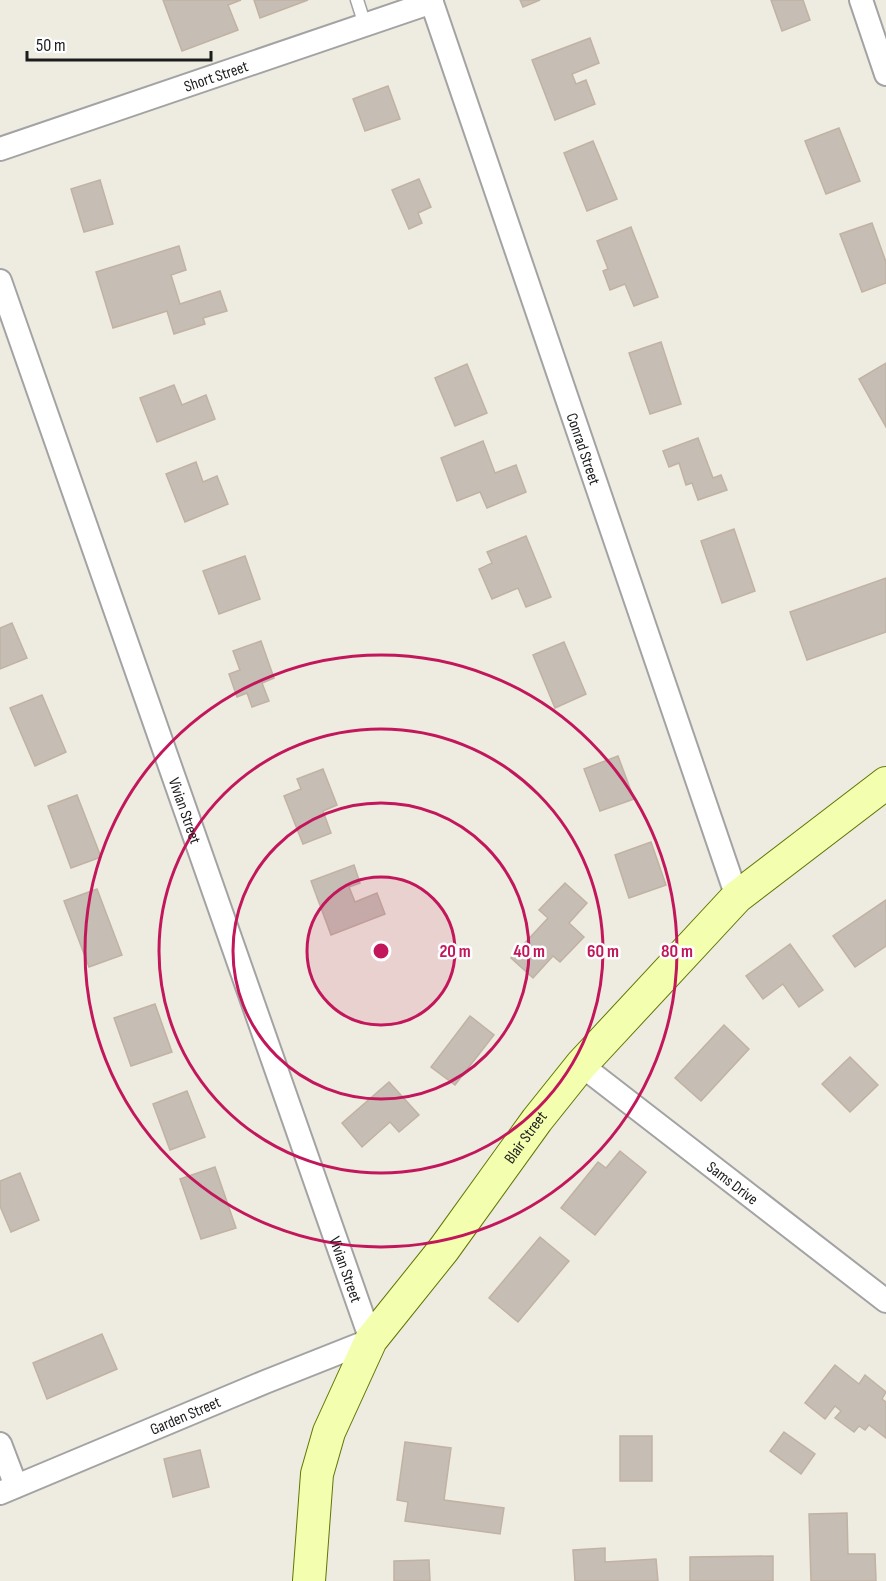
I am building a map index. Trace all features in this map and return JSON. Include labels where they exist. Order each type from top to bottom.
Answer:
[{"type":"street","points":[[861,0],[886,74]]},
{"type":"street","name":"Short Street","points":[[0,149],[432,1]]},
{"type":"street","name":"Conrad Street","points":[[432,1],[737,897]]},
{"type":"street","name":"Vivian Street","points":[[0,281],[371,1340]]},
{"type":"street","name":"Blair Street","points":[[309,1581],[317,1474],[329,1432],[371,1340],[444,1249],[537,1120],[580,1065],[737,897],[886,783]]},
{"type":"street","name":"Sams Drive","points":[[580,1065],[886,1301]]},
{"type":"street","name":"Garden Street","points":[[8,1489],[371,1340]]},
{"type":"street","points":[[0,1444],[8,1489]]},
{"type":"lane","points":[[357,0],[365,25]]},
{"type":"building","points":[[163,0],[241,0],[228,5],[238,30],[182,51]]},
{"type":"building","points":[[254,0],[308,0],[260,18]]},
{"type":"building","points":[[520,0],[540,0],[523,7]]},
{"type":"building","points":[[771,0],[803,0],[810,20],[782,31]]},
{"type":"building","points":[[590,38],[599,63],[572,74],[576,84],[586,80],[595,104],[555,120],[532,60]]},
{"type":"building","points":[[388,86],[400,119],[365,131],[353,99]]},
{"type":"building","points":[[839,128],[860,181],[826,194],[805,141]]},
{"type":"building","points":[[593,141],[617,199],[587,211],[564,153]]},
{"type":"building","points":[[419,179],[431,207],[418,213],[422,223],[409,229],[392,190]]},
{"type":"building","points":[[100,180],[113,224],[84,232],[71,189]]},
{"type":"building","points":[[872,223],[886,262],[886,283],[862,292],[840,234]]},
{"type":"building","points":[[631,227],[658,297],[634,306],[625,284],[610,290],[603,271],[608,269],[597,241]]},
{"type":"building","points":[[179,246],[186,270],[171,275],[180,304],[220,291],[227,311],[203,318],[205,324],[174,334],[167,311],[113,328],[96,272]]},
{"type":"building","points":[[661,342],[681,404],[650,414],[629,353]]},
{"type":"building","points":[[886,363],[886,427],[859,379]]},
{"type":"building","points":[[467,364],[487,413],[455,426],[435,378]]},
{"type":"building","points":[[174,385],[182,405],[206,395],[215,419],[157,442],[140,398]]},
{"type":"building","points":[[698,438],[713,478],[721,475],[727,490],[698,500],[692,483],[686,485],[679,463],[669,467],[663,451]]},
{"type":"building","points":[[483,441],[495,473],[516,465],[526,492],[487,508],[480,492],[457,501],[441,458]]},
{"type":"building","points":[[196,462],[203,482],[217,476],[228,504],[185,522],[166,474]]},
{"type":"building","points":[[734,529],[755,591],[722,603],[701,541]]},
{"type":"building","points":[[526,536],[551,597],[526,607],[518,588],[492,599],[479,569],[492,563],[487,552]]},
{"type":"building","points":[[245,556],[260,599],[219,614],[203,571]]},
{"type":"building","points":[[886,578],[886,632],[807,660],[790,612]]},
{"type":"building","points":[[12,623],[27,658],[0,669],[0,628]]},
{"type":"building","points":[[261,641],[274,678],[262,683],[269,701],[252,707],[247,693],[237,697],[229,674],[240,670],[233,651]]},
{"type":"building","points":[[564,642],[586,694],[555,708],[533,655]]},
{"type":"building","points":[[42,695],[66,752],[35,766],[10,708]]},
{"type":"building","points":[[618,756],[634,799],[600,811],[584,769]]},
{"type":"building","points":[[323,769],[337,805],[323,811],[331,833],[303,844],[284,796],[301,789],[297,779]]},
{"type":"building","points":[[77,795],[101,857],[71,868],[48,806]]},
{"type":"building","points":[[651,842],[666,885],[629,898],[615,855]]},
{"type":"building","points":[[354,865],[360,883],[349,887],[355,902],[377,893],[385,914],[331,935],[311,881]]},
{"type":"building","points":[[565,883],[587,903],[569,923],[584,937],[560,962],[553,956],[533,978],[511,958],[548,918],[539,910]]},
{"type":"building","points":[[97,889],[122,955],[89,967],[64,901]]},
{"type":"building","points":[[886,900],[886,946],[855,967],[833,936]]},
{"type":"building","points":[[790,944],[823,990],[799,1007],[783,984],[763,999],[746,976]]},
{"type":"building","points":[[155,1004],[172,1052],[131,1066],[114,1018]]},
{"type":"building","points":[[470,1016],[494,1035],[455,1085],[431,1067]]},
{"type":"building","points":[[724,1025],[749,1049],[701,1101],[675,1078]]},
{"type":"building","points":[[850,1057],[878,1085],[850,1112],[822,1084]]},
{"type":"building","points":[[389,1082],[419,1115],[399,1132],[390,1122],[362,1147],[342,1123]]},
{"type":"building","points":[[187,1091],[205,1137],[170,1150],[153,1104]]},
{"type":"building","points":[[620,1151],[646,1172],[595,1235],[561,1208],[598,1162],[606,1168]]},
{"type":"building","points":[[215,1167],[236,1228],[201,1239],[180,1179]]},
{"type":"building","points":[[20,1173],[39,1220],[11,1232],[0,1206],[0,1181]]},
{"type":"building","points":[[540,1237],[569,1261],[518,1322],[489,1298]]},
{"type":"building","points":[[102,1334],[117,1369],[47,1399],[33,1363]]},
{"type":"building","points":[[835,1365],[859,1384],[865,1375],[886,1392],[882,1399],[886,1402],[886,1438],[869,1425],[865,1430],[859,1426],[854,1432],[835,1418],[841,1411],[835,1406],[825,1419],[805,1403]]},
{"type":"building","points":[[784,1432],[815,1454],[801,1474],[770,1451]]},
{"type":"building","points":[[620,1436],[652,1436],[652,1481],[620,1481]]},
{"type":"building","points":[[405,1442],[451,1448],[444,1500],[504,1508],[500,1534],[405,1521],[408,1502],[397,1500]]},
{"type":"building","points":[[200,1450],[209,1487],[173,1497],[164,1459]]},
{"type":"building","points":[[847,1513],[848,1554],[875,1554],[876,1581],[811,1581],[809,1514]]},
{"type":"building","points":[[605,1548],[605,1562],[656,1559],[658,1581],[575,1581],[573,1550]]},
{"type":"building","points":[[773,1556],[773,1581],[690,1581],[690,1557]]},
{"type":"building","points":[[429,1560],[430,1581],[394,1581],[394,1561]]}]
